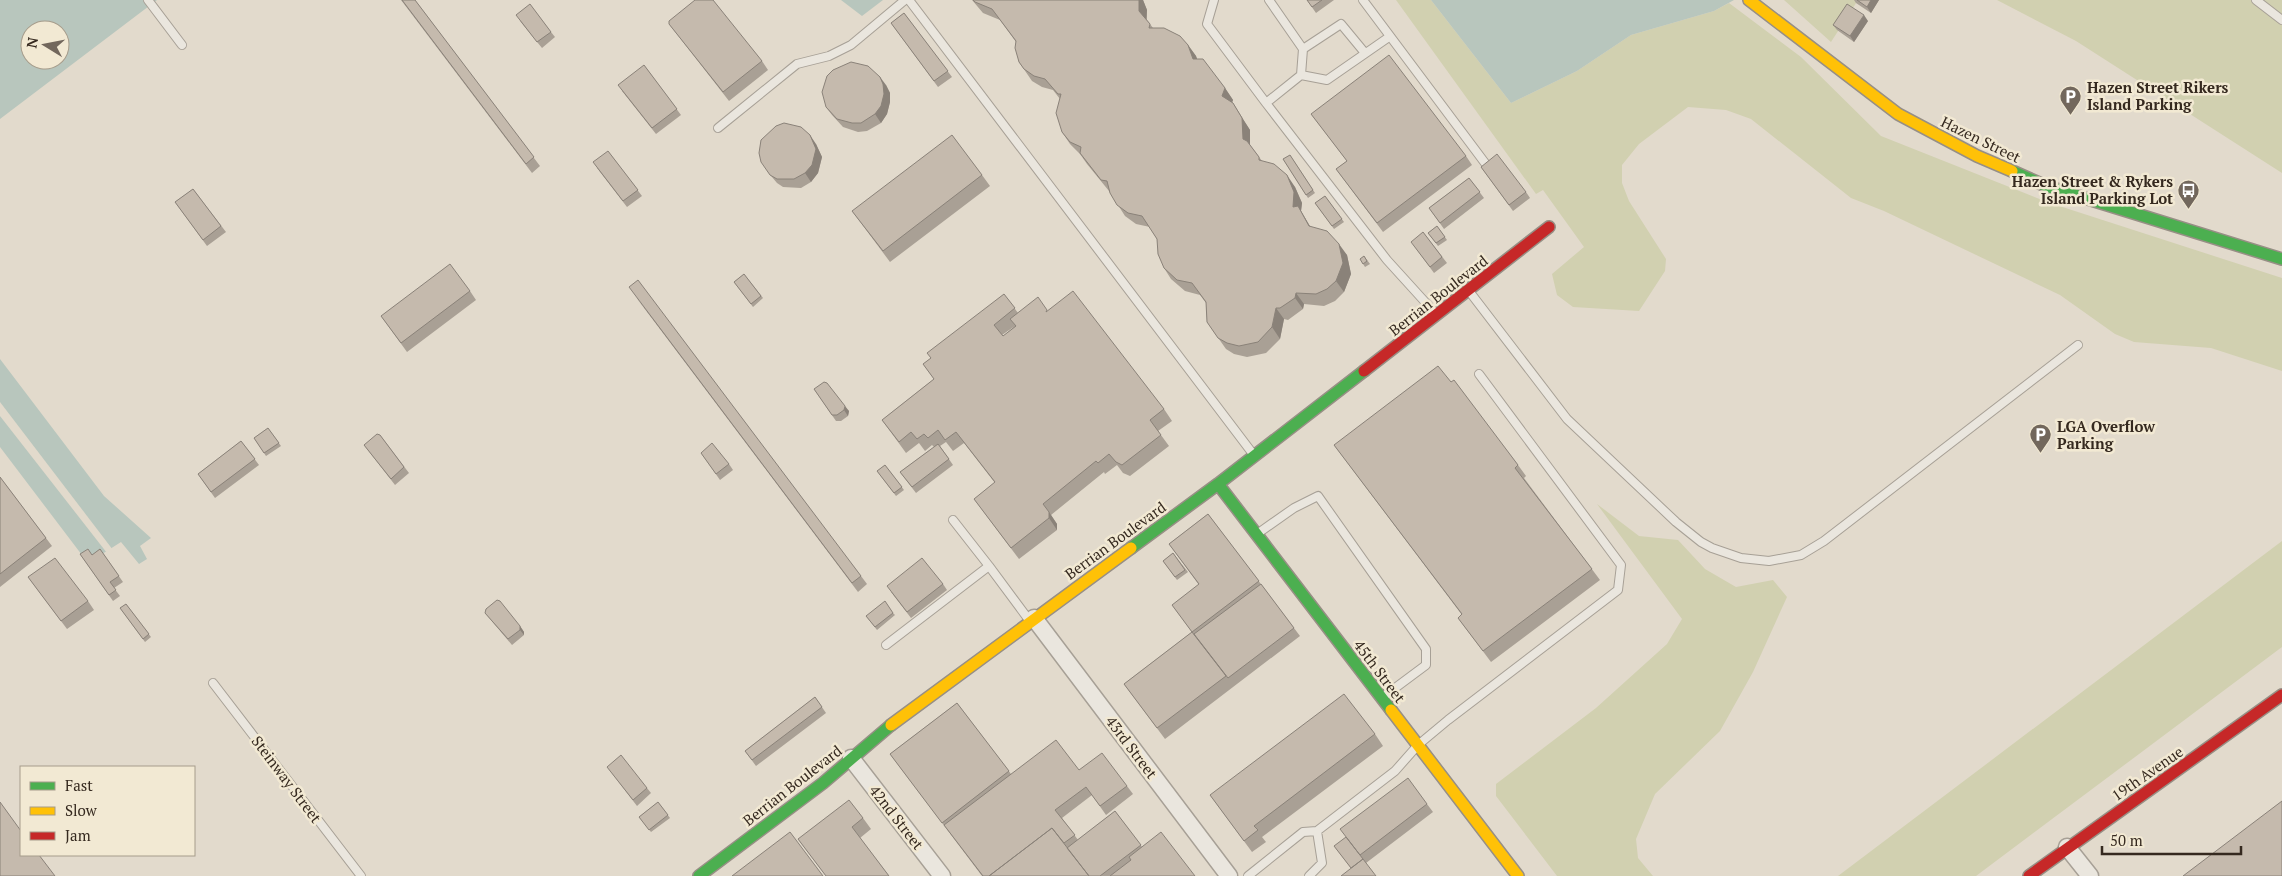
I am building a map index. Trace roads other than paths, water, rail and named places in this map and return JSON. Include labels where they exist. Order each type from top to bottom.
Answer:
[{"type":"street","name":"Hazen Street","points":[[1749,0],[1898,114],[1977,156],[2046,186],[2282,260]]},
{"type":"street","name":"Berrian Boulevard","points":[[699,876],[823,783],[879,734],[1218,484],[1549,227]]},
{"type":"street","name":"45th Street","points":[[1218,484],[1518,876]]},
{"type":"street","name":"43rd Street","points":[[1032,620],[1229,876]]},
{"type":"street","name":"19th Avenue","points":[[2029,876],[2282,695]]},
{"type":"street","name":"42nd Street","points":[[852,758],[942,876]]},
{"type":"street","points":[[2067,847],[2090,876]]},
{"type":"lane","points":[[148,0],[182,45]]},
{"type":"lane","points":[[718,128],[797,64],[830,56],[851,45],[905,0]]},
{"type":"lane","points":[[909,0],[1254,456]]},
{"type":"lane","points":[[1214,0],[1207,24],[1387,260],[1437,315]]},
{"type":"lane","points":[[1266,103],[1301,75],[1303,49],[1269,0]]},
{"type":"lane","points":[[1363,0],[1485,163]]},
{"type":"lane","points":[[2256,0],[2282,20]]},
{"type":"lane","points":[[1303,49],[1342,24],[1366,54]]},
{"type":"lane","points":[[1301,75],[1327,80],[1389,37]]},
{"type":"lane","points":[[1468,290],[1548,396],[1584,436],[1676,522],[1701,542],[1727,554],[1755,560],[1784,560],[1812,550],[2078,345]]},
{"type":"lane","points":[[1248,876],[1303,832],[1317,831],[1395,771],[1418,745],[1618,590],[1621,565],[1479,374]]},
{"type":"lane","points":[[1256,534],[1294,508],[1318,496],[1426,649],[1426,665],[1382,698]]},
{"type":"lane","points":[[953,520],[1032,620]]},
{"type":"lane","points":[[886,645],[989,566]]},
{"type":"lane","name":"Steinway Street","points":[[213,683],[360,876]]},
{"type":"lane","points":[[1309,876],[1322,863],[1317,831]]},
{"type":"place","name":"Hazen Street Rikers Island Parking","points":[[2071,115]]},
{"type":"place","name":"Hazen Street & Rykers Island Parking Lot","points":[[2189,209]]},
{"type":"place","name":"LGA Overflow Parking","points":[[2041,454]]}]
